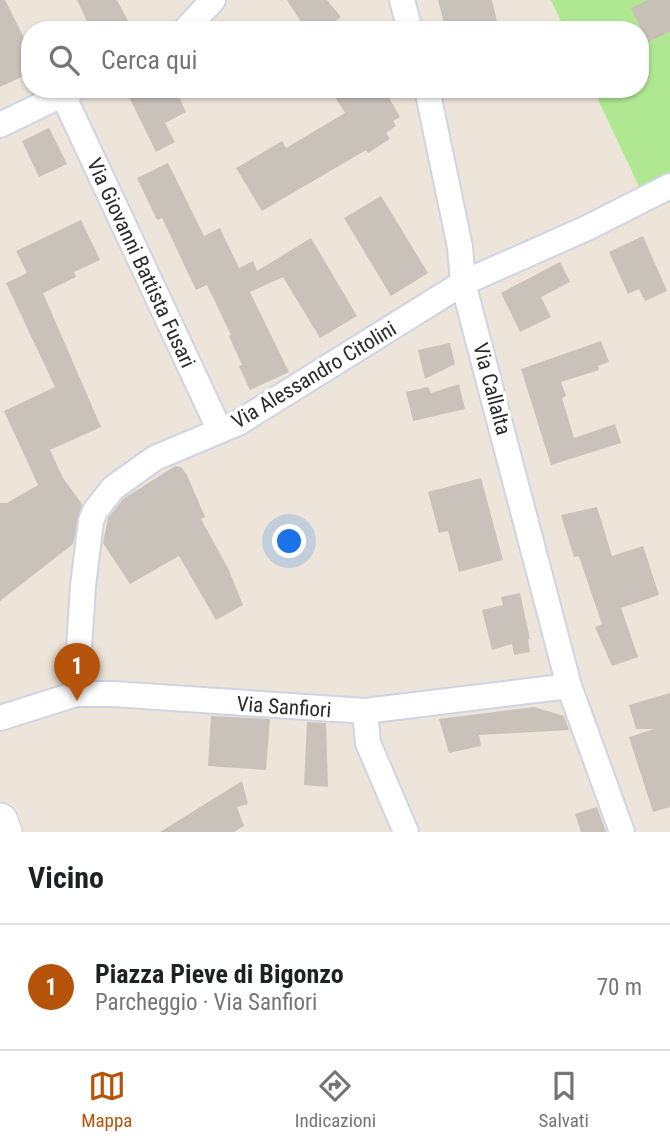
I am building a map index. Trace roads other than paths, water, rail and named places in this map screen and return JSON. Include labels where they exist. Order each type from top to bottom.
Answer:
[{"type":"street","points":[[193,21],[213,0]]},
{"type":"street","points":[[402,0],[408,21]]},
{"type":"street","points":[[0,125],[56,98]]},
{"type":"street","name":"Via Giovanni Battista Fusari","points":[[71,98],[220,431]]},
{"type":"street","name":"Via Callalta","points":[[429,98],[460,247],[463,283],[569,686],[622,832]]},
{"type":"street","name":"Via Alessandro Citolini","points":[[76,694],[83,586],[95,511],[113,488],[155,458],[238,423],[463,283],[563,239],[670,186]]},
{"type":"street","name":"Via Sanfiori","points":[[0,718],[76,694],[113,694],[365,711],[569,686]]},
{"type":"street","points":[[365,711],[368,743],[406,832]]},
{"type":"street","points":[[0,821],[4,832]]},
{"type":"tunnel","points":[[648,0],[670,45]]},
{"type":"place","name":"Piazza Pieve di Bigonzo","points":[[77,701]]}]
